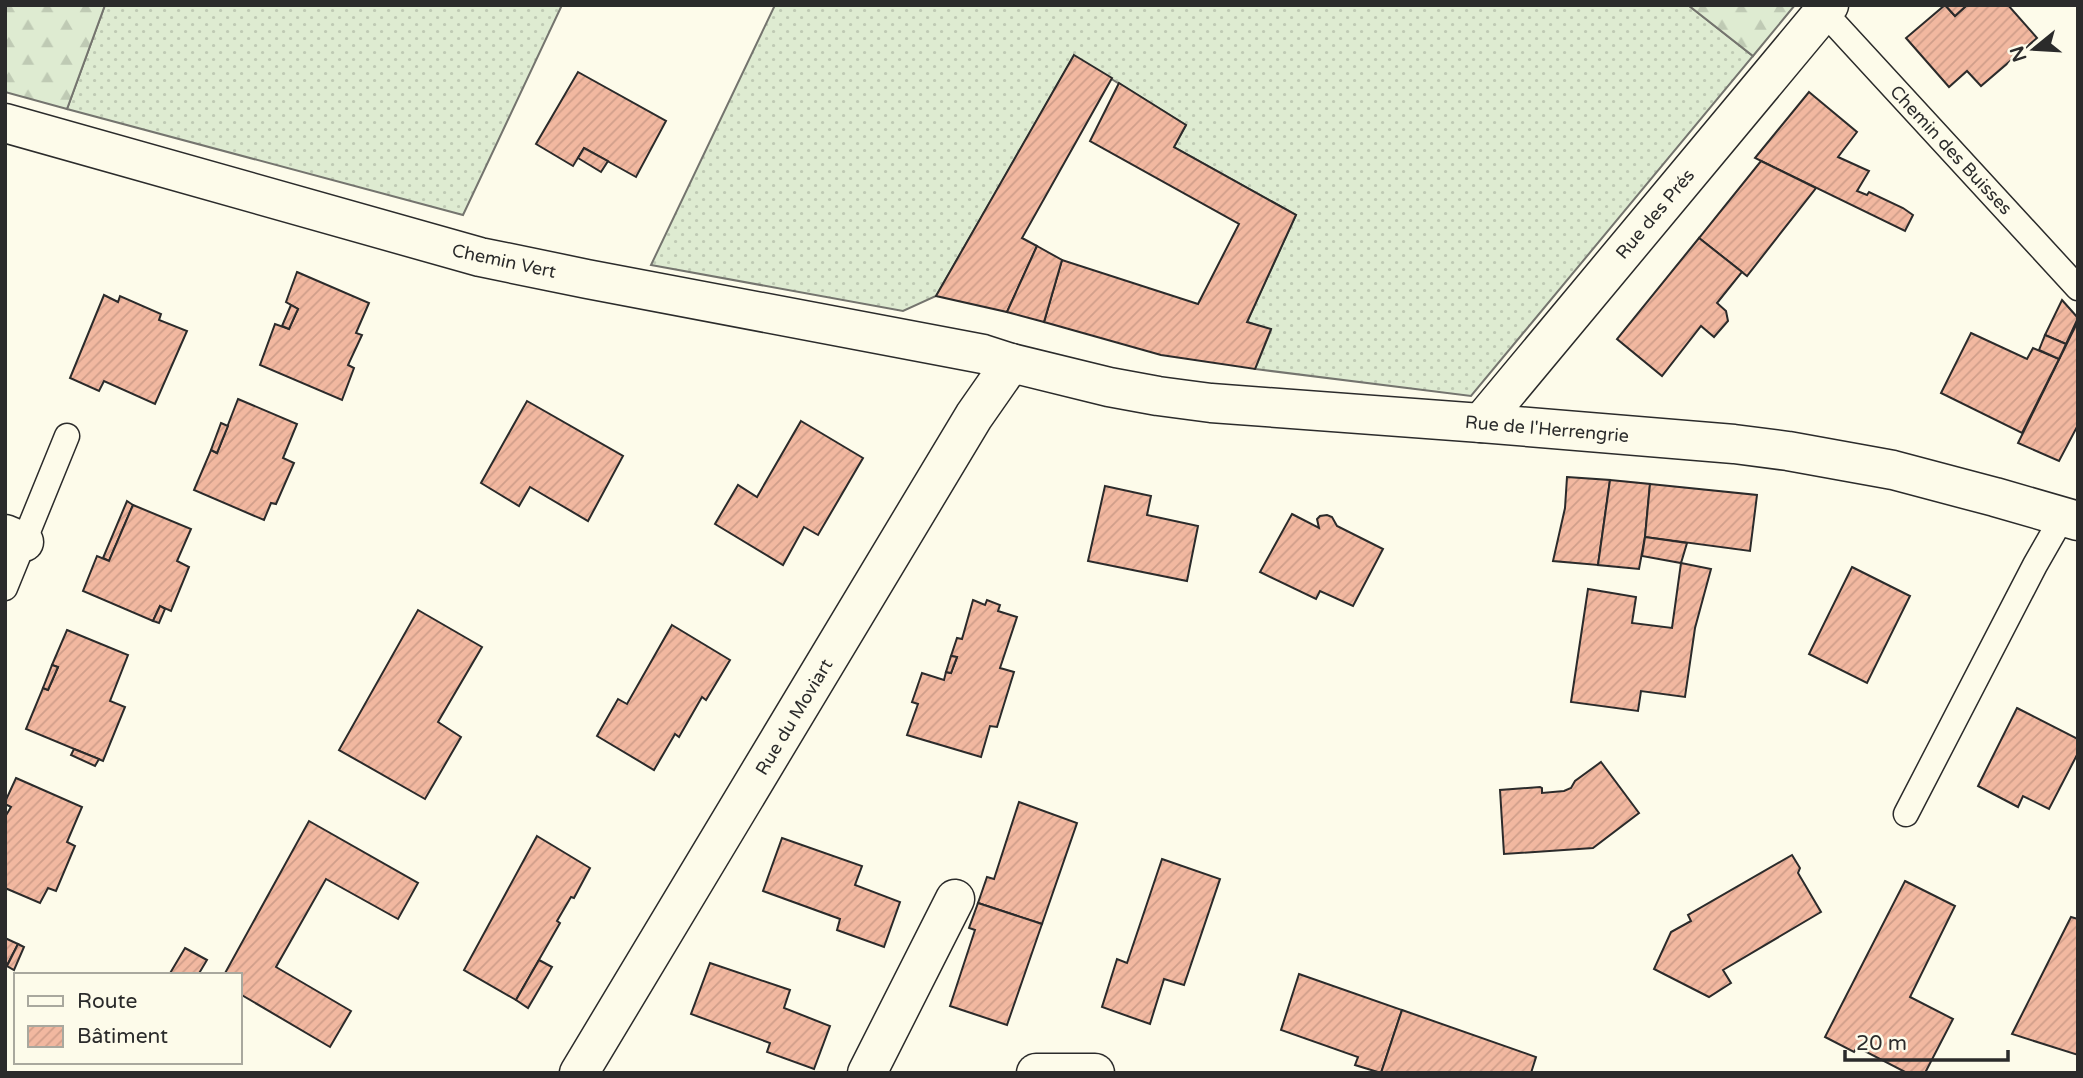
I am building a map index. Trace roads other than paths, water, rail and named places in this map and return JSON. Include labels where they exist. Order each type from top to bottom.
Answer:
[{"type":"street","name":"Rue des Prés","points":[[1481,423],[1826,9]]},
{"type":"street","name":"Chemin Vert","points":[[5,123],[480,257],[983,354],[1012,363]]},
{"type":"street","name":"Rue de l'Herrengrie","points":[[1012,363],[1109,387],[1158,396],[1246,406],[1734,444],[1788,451],[1893,470],[2071,519]]},
{"type":"street","name":"Rue du Moviart","points":[[588,1070],[974,416],[1012,363]]},
{"type":"street","points":[[867,1073],[955,899]]},
{"type":"street","points":[[1036,1073],[1095,1073]]},
{"type":"lane","name":"Chemin des Buisses","points":[[1826,9],[2078,288]]},
{"type":"lane","points":[[5,588],[14,538],[66,436]]},
{"type":"lane","points":[[1906,814],[2035,565],[2071,519]]}]
